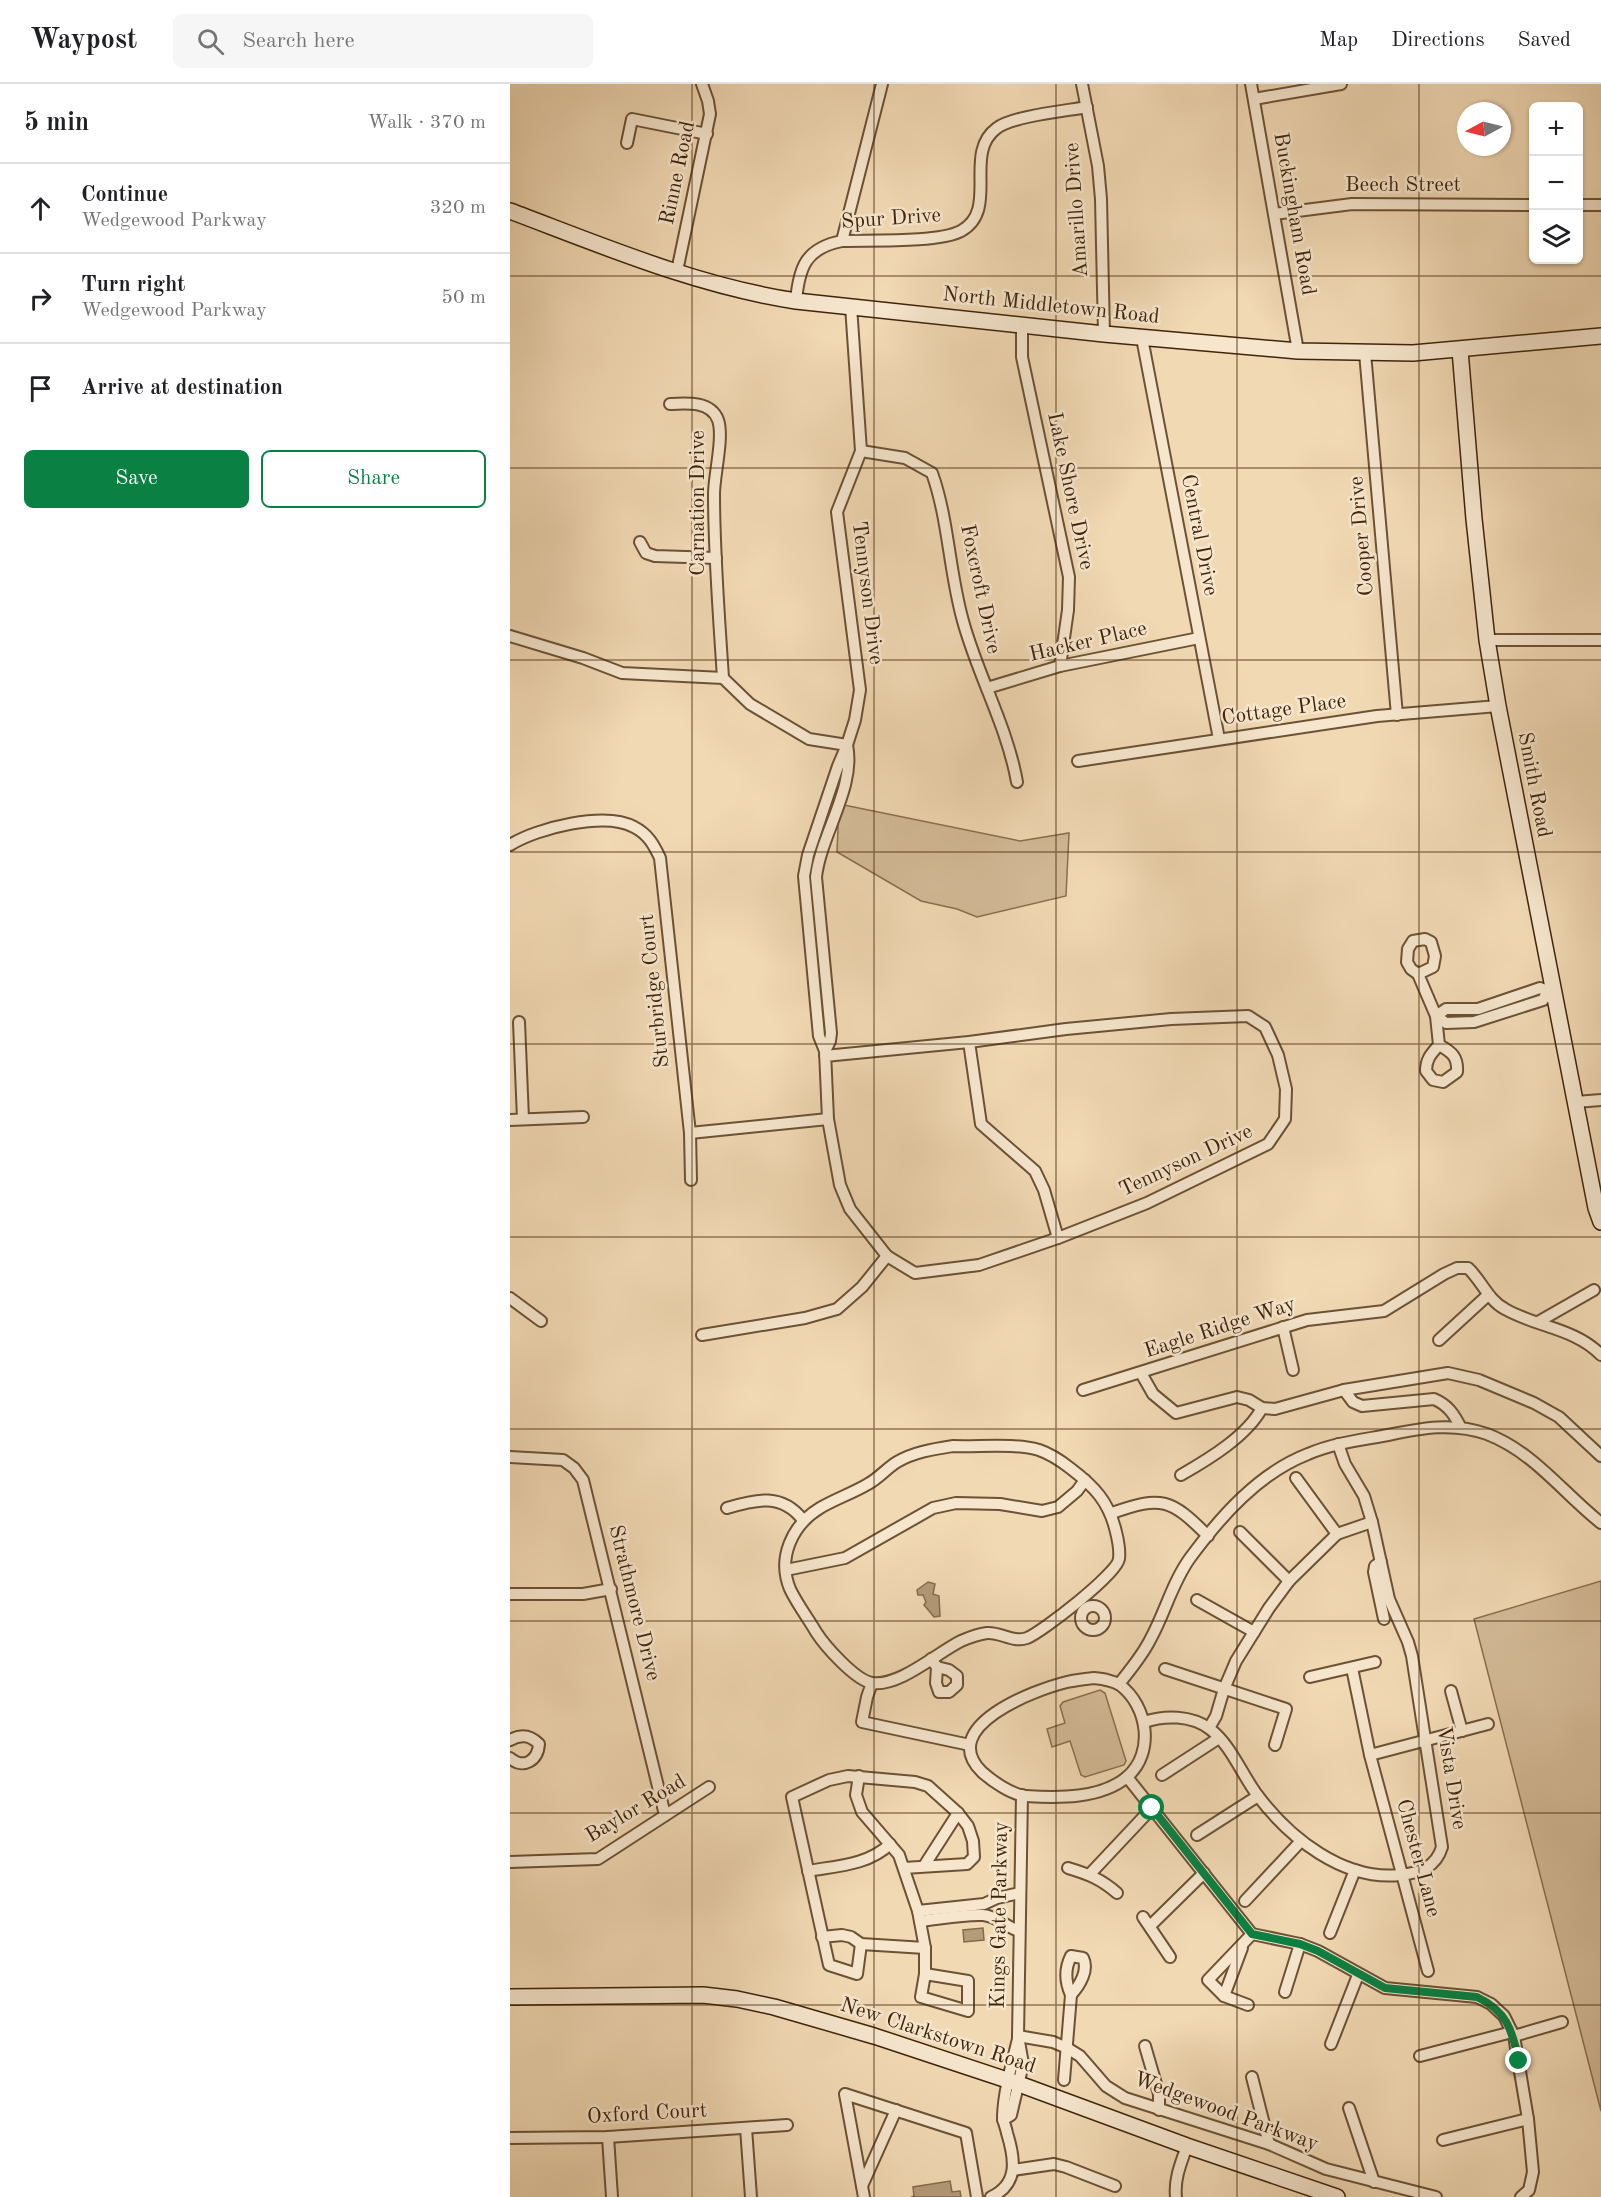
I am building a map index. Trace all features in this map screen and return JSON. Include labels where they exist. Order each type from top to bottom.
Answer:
[{"type":"street","name":"Rinne Road","points":[[677,271],[710,114],[702,84]]},
{"type":"street","points":[[842,242],[882,84]]},
{"type":"street","name":"Amarillo Drive","points":[[1082,84],[1098,166],[1101,199],[1104,334]]},
{"type":"street","name":"Buckingham Road","points":[[1251,84],[1298,351]]},
{"type":"street","points":[[1254,99],[1341,84]]},
{"type":"street","name":"Spur Drive","points":[[796,301],[798,279],[806,262],[814,251],[828,244],[945,237],[962,230],[973,222],[979,210],[980,157],[986,140],[997,128],[1012,121],[1087,107]]},
{"type":"street","points":[[627,143],[632,119],[707,134]]},
{"type":"street","name":"Beech Street","points":[[1274,214],[1352,204],[1529,205]]},
{"type":"street","points":[[1583,205],[1601,205]]},
{"type":"street","name":"North Middletown Road","points":[[510,210],[715,284],[796,301],[1142,338],[1298,351],[1413,353],[1601,336]]},
{"type":"street","name":"Tennyson Drive","points":[[825,1053],[969,1042],[1148,1021],[1248,1016],[1265,1027],[1278,1055],[1286,1089],[1285,1119],[1268,1144],[1147,1203],[1058,1238],[979,1265],[915,1273],[887,1256],[850,1209],[840,1185],[828,1119],[825,1053],[831,1033],[816,877],[819,857],[848,770],[847,746],[855,720],[860,690],[837,512],[861,451],[851,306]]},
{"type":"street","name":"Lake Shore Drive","points":[[1022,324],[1022,357],[1069,578],[1068,610],[1060,666]]},
{"type":"street","name":"Central Drive","points":[[1142,338],[1219,739]]},
{"type":"street","name":"Smith Road","points":[[1460,350],[1487,640],[1550,991],[1576,1102],[1596,1208],[1601,1222]]},
{"type":"street","name":"Cooper Drive","points":[[1365,353],[1397,715]]},
{"type":"street","name":"Carnation Drive","points":[[670,404],[701,404],[711,410],[718,420],[720,435],[714,492],[723,678]]},
{"type":"street","name":"Foxcroft Drive","points":[[861,451],[905,458],[932,473],[940,495],[962,617],[974,659],[1007,738],[1017,782]]},
{"type":"street","points":[[640,542],[646,553],[655,556],[716,558]]},
{"type":"street","points":[[510,636],[583,658],[622,674],[723,678],[750,704],[809,739],[847,746]]},
{"type":"street","name":"Hacker Place","points":[[987,688],[1060,666],[1199,638]]},
{"type":"street","points":[[1487,640],[1601,640]]},
{"type":"street","name":"Cottage Place","points":[[1078,761],[1397,715],[1498,706]]},
{"type":"street","name":"Sturbridge Court","points":[[510,844],[555,825],[617,821],[634,827],[650,838],[660,858],[690,1133],[692,1180]]},
{"type":"street","points":[[1418,974],[1436,1016],[1440,1045]]},
{"type":"street","points":[[1436,1016],[1446,1009],[1478,1009],[1515,1002],[1540,988],[1550,991]]},
{"type":"street","points":[[519,1022],[523,1119]]},
{"type":"street","points":[[969,1042],[981,1124],[1035,1171],[1044,1190],[1058,1238]]},
{"type":"street","points":[[1576,1102],[1601,1101]]},
{"type":"street","points":[[510,1120],[583,1117]]},
{"type":"street","points":[[690,1133],[828,1119]]},
{"type":"street","points":[[702,1335],[805,1318],[837,1309],[862,1287],[887,1256]]},
{"type":"street","name":"Eagle Ridge Way","points":[[1601,1355],[1573,1335],[1505,1309],[1488,1295],[1479,1278],[1468,1268],[1457,1268],[1384,1311],[1307,1320],[1141,1373],[1153,1394],[1176,1413],[1237,1397],[1249,1400],[1263,1408],[1275,1409],[1344,1390],[1428,1375],[1448,1373],[1465,1376],[1534,1403],[1559,1417],[1601,1456]]},
{"type":"street","points":[[1538,1322],[1594,1290]]},
{"type":"street","points":[[1438,1340],[1488,1295]]},
{"type":"street","points":[[510,1298],[541,1321]]},
{"type":"street","points":[[1283,1327],[1293,1370]]},
{"type":"street","points":[[1083,1390],[1141,1373]]},
{"type":"street","points":[[1344,1390],[1353,1402],[1362,1406],[1434,1399],[1449,1409],[1461,1428]]},
{"type":"street","points":[[1181,1474],[1198,1465],[1246,1430],[1255,1422],[1263,1408]]},
{"type":"street","points":[[1119,1684],[1141,1656],[1151,1638],[1176,1581],[1208,1536],[1240,1500],[1263,1478],[1287,1463],[1338,1444],[1438,1426],[1461,1428],[1486,1434],[1510,1445],[1531,1459],[1586,1512],[1601,1523]]},
{"type":"street","name":"Vista Drive","points":[[1144,1722],[1171,1717],[1192,1720],[1209,1728],[1219,1738],[1258,1796],[1279,1821],[1301,1841],[1329,1859],[1355,1870],[1386,1876],[1402,1875],[1430,1867],[1439,1856],[1442,1847],[1412,1656],[1389,1599],[1364,1496],[1338,1444]]},
{"type":"street","points":[[953,1446],[1041,1450],[1057,1458],[1085,1480],[1098,1492],[1112,1513],[1118,1540],[1117,1565],[1081,1605],[1027,1638],[1014,1639],[988,1633],[963,1641],[934,1663],[886,1683],[872,1683],[863,1679],[823,1642],[790,1589],[786,1570],[786,1555],[790,1538],[803,1520],[819,1509],[868,1484],[897,1462],[925,1451],[953,1446]]},
{"type":"street","name":"Strathmore Drive","points":[[510,1456],[563,1460],[574,1468],[583,1480],[665,1815]]},
{"type":"street","points":[[1296,1478],[1337,1534]]},
{"type":"street","points":[[786,1570],[845,1558],[933,1508],[956,1503],[1000,1504],[1042,1511],[1058,1507],[1077,1491],[1085,1480]]},
{"type":"street","points":[[727,1508],[760,1500],[778,1501],[794,1509],[803,1520]]},
{"type":"street","points":[[1112,1513],[1135,1504],[1152,1501],[1169,1504],[1186,1514],[1208,1536]]},
{"type":"street","points":[[1209,1728],[1216,1716],[1236,1661],[1289,1581],[1337,1534],[1372,1522]]},
{"type":"street","points":[[1240,1532],[1289,1581]]},
{"type":"street","points":[[1381,1562],[1375,1566],[1374,1572],[1384,1619]]},
{"type":"street","points":[[510,1594],[583,1594],[611,1589]]},
{"type":"street","points":[[1197,1600],[1254,1632]]},
{"type":"street","points":[[1310,1677],[1376,1662]]},
{"type":"street","name":"Chester Lane","points":[[1352,1668],[1370,1755],[1428,1971]]},
{"type":"street","points":[[1166,1669],[1286,1709],[1275,1745]]},
{"type":"street","points":[[1094,1678],[1107,1679],[1119,1684],[1134,1698],[1144,1722],[1145,1749],[1140,1763],[1128,1777],[1114,1786],[1071,1796],[1022,1796],[984,1774],[973,1761],[970,1745],[975,1730],[1007,1706],[1037,1692],[1067,1682],[1094,1678]]},
{"type":"street","points":[[872,1683],[862,1722],[970,1745]]},
{"type":"street","points":[[1451,1691],[1462,1731]]},
{"type":"street","points":[[1370,1755],[1488,1724]]},
{"type":"street","points":[[510,1740],[523,1735],[533,1738],[539,1744],[538,1753],[533,1761],[523,1764],[514,1762],[510,1758]]},
{"type":"street","points":[[1162,1775],[1219,1738]]},
{"type":"street","points":[[859,1776],[856,1795],[862,1812],[899,1855],[919,1916],[926,1948],[921,1997],[968,2011],[968,1981],[925,1974]]},
{"type":"street","points":[[861,1944],[857,1974],[829,1965],[792,1797],[829,1780],[859,1776],[915,1782],[928,1786],[958,1812],[968,1826],[973,1841],[974,1857],[967,1864],[904,1868]]},
{"type":"street","points":[[1128,1777],[1204,1873],[1248,1938],[1300,1944],[1318,1951],[1385,1988],[1477,1997],[1491,2004],[1504,2016],[1513,2034],[1528,2119],[1533,2172],[1528,2190],[1521,2197]]},
{"type":"street","name":"Baylor Road","points":[[510,1862],[598,1859],[709,1787]]},
{"type":"street","name":"Kings Gate Parkway","points":[[1013,2170],[1012,2151],[1003,2120],[1014,2082],[1018,2036],[1022,1796]]},
{"type":"street","points":[[1197,1835],[1258,1796]]},
{"type":"street","points":[[1090,1874],[1152,1808]]},
{"type":"street","points":[[924,1866],[958,1812]]},
{"type":"street","points":[[1245,1901],[1301,1841]]},
{"type":"street","points":[[808,1871],[870,1859],[890,1844]]},
{"type":"street","points":[[1068,1868],[1090,1874],[1117,1893]]},
{"type":"street","points":[[1330,1933],[1355,1870]]},
{"type":"street","points":[[1170,1957],[1147,1922],[1204,1873]]},
{"type":"street","points":[[919,1916],[984,1904],[997,1898],[1020,1893]]},
{"type":"street","points":[[919,1916],[984,1915],[996,1918],[1009,1928],[1018,1931]]},
{"type":"street","points":[[822,1937],[842,1935],[851,1937],[861,1944],[926,1948]]},
{"type":"street","points":[[1248,1938],[1208,1980],[1224,1996],[1248,2006]]},
{"type":"street","points":[[1224,1996],[1248,1938]]},
{"type":"street","points":[[1285,1992],[1300,1944]]},
{"type":"street","points":[[1331,2044],[1358,1975]]},
{"type":"street","name":"New Clarkstown Road","points":[[510,1997],[669,1995],[737,1999],[820,2019],[1014,2082],[1187,2146],[1337,2197]]},
{"type":"street","points":[[1064,2080],[1071,1995]]},
{"type":"street","points":[[1420,2056],[1562,2022]]},
{"type":"street","name":"Wedgewood Parkway","points":[[1018,2036],[1053,2042],[1068,2048],[1080,2056],[1106,2086],[1125,2098],[1269,2144],[1326,2169],[1436,2197]]},
{"type":"street","points":[[1145,2046],[1159,2094],[1159,2110]]},
{"type":"street","points":[[1252,2077],[1269,2144]]},
{"type":"street","points":[[862,2193],[845,2094],[966,2133],[977,2197]]},
{"type":"street","points":[[1349,2108],[1374,2182]]},
{"type":"street","points":[[862,2193],[896,2110]]},
{"type":"street","points":[[1443,2140],[1528,2119]]},
{"type":"street","name":"Oxford Court","points":[[510,2138],[608,2137],[787,2125]]},
{"type":"street","points":[[746,2128],[751,2197]]},
{"type":"street","points":[[608,2137],[612,2197]]},
{"type":"street","points":[[1176,2197],[1178,2172],[1187,2146]]},
{"type":"street","points":[[991,2197],[1004,2189],[1013,2176],[1013,2170],[1054,2164],[1115,2186]]},
{"type":"shaded area","points":[[839,804],[1020,841],[1069,833],[1066,896],[977,917],[957,909],[921,901],[837,852]]},
{"type":"shaded area","points":[[1601,1581],[1601,2111],[1474,1619]]},
{"type":"shaded area","points":[[928,1582],[935,1584],[933,1594],[939,1596],[940,1616],[934,1617],[924,1605],[926,1602],[923,1595],[918,1595],[917,1590]]},
{"type":"shaded area","points":[[1100,1690],[1105,1693],[1126,1761],[1124,1765],[1085,1777],[1081,1775],[1070,1741],[1052,1747],[1047,1729],[1065,1723],[1060,1706],[1063,1702]]},
{"type":"shaded area","points":[[983,1928],[984,1940],[964,1942],[963,1930]]},
{"type":"shaded area","points":[[950,2181],[952,2192],[960,2191],[961,2197],[911,2197],[914,2196],[913,2187]]},
{"type":"route","points":[[1152,1808],[1252,1934],[1300,1944],[1318,1951],[1385,1988],[1477,1997],[1491,2004],[1504,2016],[1514,2036],[1519,2061]]}]
